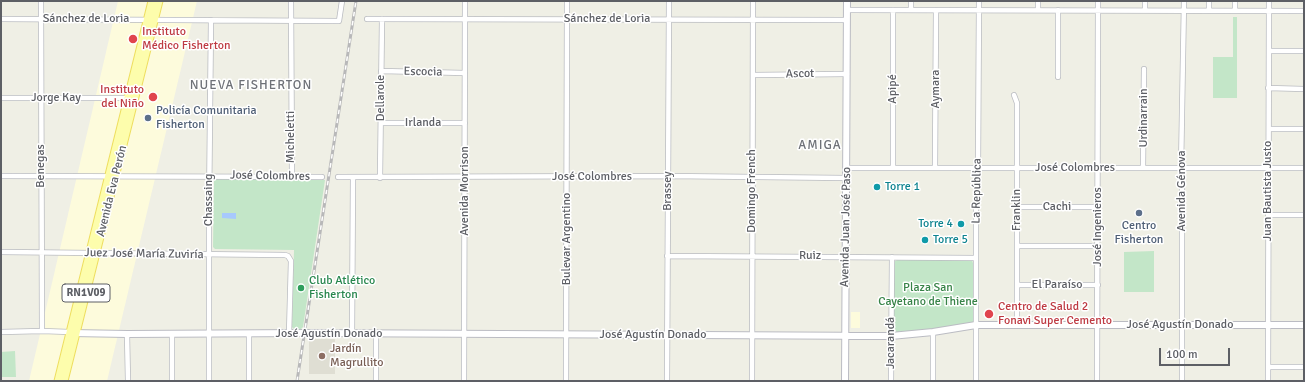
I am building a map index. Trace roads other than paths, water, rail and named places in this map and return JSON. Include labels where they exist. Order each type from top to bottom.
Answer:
[{"type":"main road","name":"Avenida Eva Perón","points":[[151,19],[152,1]]},
{"type":"main road","name":"Avenida Eva Perón","points":[[58,381],[73,333],[151,19],[159,1]]},
{"type":"main road","name":"Avenida Eva Perón","points":[[64,381],[73,333]]},
{"type":"street","name":"Benegas","points":[[41,1],[42,331]]},
{"type":"street","name":"Micheletti","points":[[291,1],[292,176]]},
{"type":"street","name":"Sánchez de Loria","points":[[1,19],[339,21],[342,1]]},
{"type":"street","name":"Avenida Morrison","points":[[464,381],[465,1]]},
{"type":"street","name":"Bulevar Argentino","points":[[566,381],[567,1]]},
{"type":"street","name":"Brassey","points":[[667,381],[669,1]]},
{"type":"street","name":"Domingo French","points":[[752,381],[754,1]]},
{"type":"street","name":"Avenida Juan José Paso","points":[[845,381],[847,1]]},
{"type":"street","points":[[911,1],[911,10]]},
{"type":"street","name":"La República","points":[[976,381],[976,174],[978,168],[979,1]]},
{"type":"street","points":[[1038,1],[1038,10]]},
{"type":"street","name":"José Ingenieros","points":[[1097,381],[1098,1]]},
{"type":"street","points":[[1145,1],[1145,10]]},
{"type":"street","name":"Avenida Génova","points":[[1182,381],[1181,168],[1184,1]]},
{"type":"street","points":[[1209,1],[1209,11]]},
{"type":"street","points":[[1235,1],[1235,11]]},
{"type":"street","name":"Juan Bautista Justo","points":[[1268,381],[1269,1]]},
{"type":"street","points":[[847,10],[1304,11]]},
{"type":"street","name":"Apipé","points":[[893,10],[893,168]]},
{"type":"street","name":"Aymara","points":[[935,168],[936,10]]},
{"type":"street","points":[[1058,10],[1058,77]]},
{"type":"street","name":"Sánchez de Loria","points":[[367,19],[847,20]]},
{"type":"street","name":"Dellarole","points":[[380,178],[382,19]]},
{"type":"street","name":"Chassaing","points":[[209,381],[208,334],[211,20]]},
{"type":"street","points":[[1269,51],[1304,51]]},
{"type":"street","name":"Urdinarrain","points":[[1143,168],[1144,69]]},
{"type":"street","name":"Escocia","points":[[381,71],[465,73]]},
{"type":"street","name":"Ascot","points":[[753,75],[847,74]]},
{"type":"street","points":[[1268,88],[1304,89]]},
{"type":"street","name":"Franklin","points":[[1014,94],[1017,103],[1017,325]]},
{"type":"street","name":"Jorge Kay","points":[[1,98],[131,98]]},
{"type":"street","name":"Irlanda","points":[[381,123],[465,123]]},
{"type":"street","points":[[1268,129],[1304,129]]},
{"type":"street","name":"José Colombres","points":[[847,168],[1304,168]]},
{"type":"street","name":"José Colombres","points":[[1,176],[322,177]]},
{"type":"street","name":"José Colombres","points":[[338,177],[668,176],[846,178]]},
{"type":"street","points":[[352,334],[354,178]]},
{"type":"street","name":"Cachi","points":[[1017,207],[1098,207]]},
{"type":"street","points":[[1268,215],[1304,215]]},
{"type":"street","points":[[1017,246],[1098,246]]},
{"type":"street","name":"Juez José María Zuviría","points":[[1,252],[288,256],[291,261],[289,334]]},
{"type":"street","name":"Ruiz","points":[[667,256],[976,258]]},
{"type":"street","name":"Jacarandá","points":[[892,258],[892,381]]},
{"type":"street","name":"El Paraíso","points":[[1017,286],[1098,285]]},
{"type":"street","name":"José Agustín Donado","points":[[1,332],[42,331],[127,334],[891,336],[933,332],[976,325],[1304,325]]},
{"type":"street","points":[[933,332],[933,381]]},
{"type":"street","points":[[127,334],[128,381]]},
{"type":"street","points":[[172,334],[172,381]]},
{"type":"street","points":[[249,334],[249,381]]},
{"type":"street","points":[[376,334],[376,381]]},
{"type":"street","points":[[1268,367],[1304,368]]},
{"type":"water","points":[[222,213],[236,213],[236,219],[222,218]]},
{"type":"railway","points":[[297,381],[356,1]]},
{"type":"place","name":"Instituto Médico Fisherton","points":[[133,39]]},
{"type":"place","name":"Instituto del Niño","points":[[153,97]]},
{"type":"place","name":"Policía Comunitaria Fisherton","points":[[148,118]]},
{"type":"place","name":"Torre 1","points":[[877,187]]},
{"type":"place","name":"Centro Fisherton","points":[[1139,213]]},
{"type":"place","name":"Torre 4","points":[[961,224]]},
{"type":"place","name":"Torre 5","points":[[925,240]]},
{"type":"place","name":"Club Atlético Fisherton","points":[[301,288]]},
{"type":"place","name":"Centro de Salud 2 Fonavi Super Cemento","points":[[989,314]]},
{"type":"place","name":"Jardín Magrullito","points":[[322,356]]},
{"type":"district","name":"NUEVA FISHERTON","points":[[251,86]]},
{"type":"district","name":"AMIGA","points":[[820,146]]},
{"type":"park label","name":"Plaza San Cayetano de Thiene","points":[[928,295]]}]
